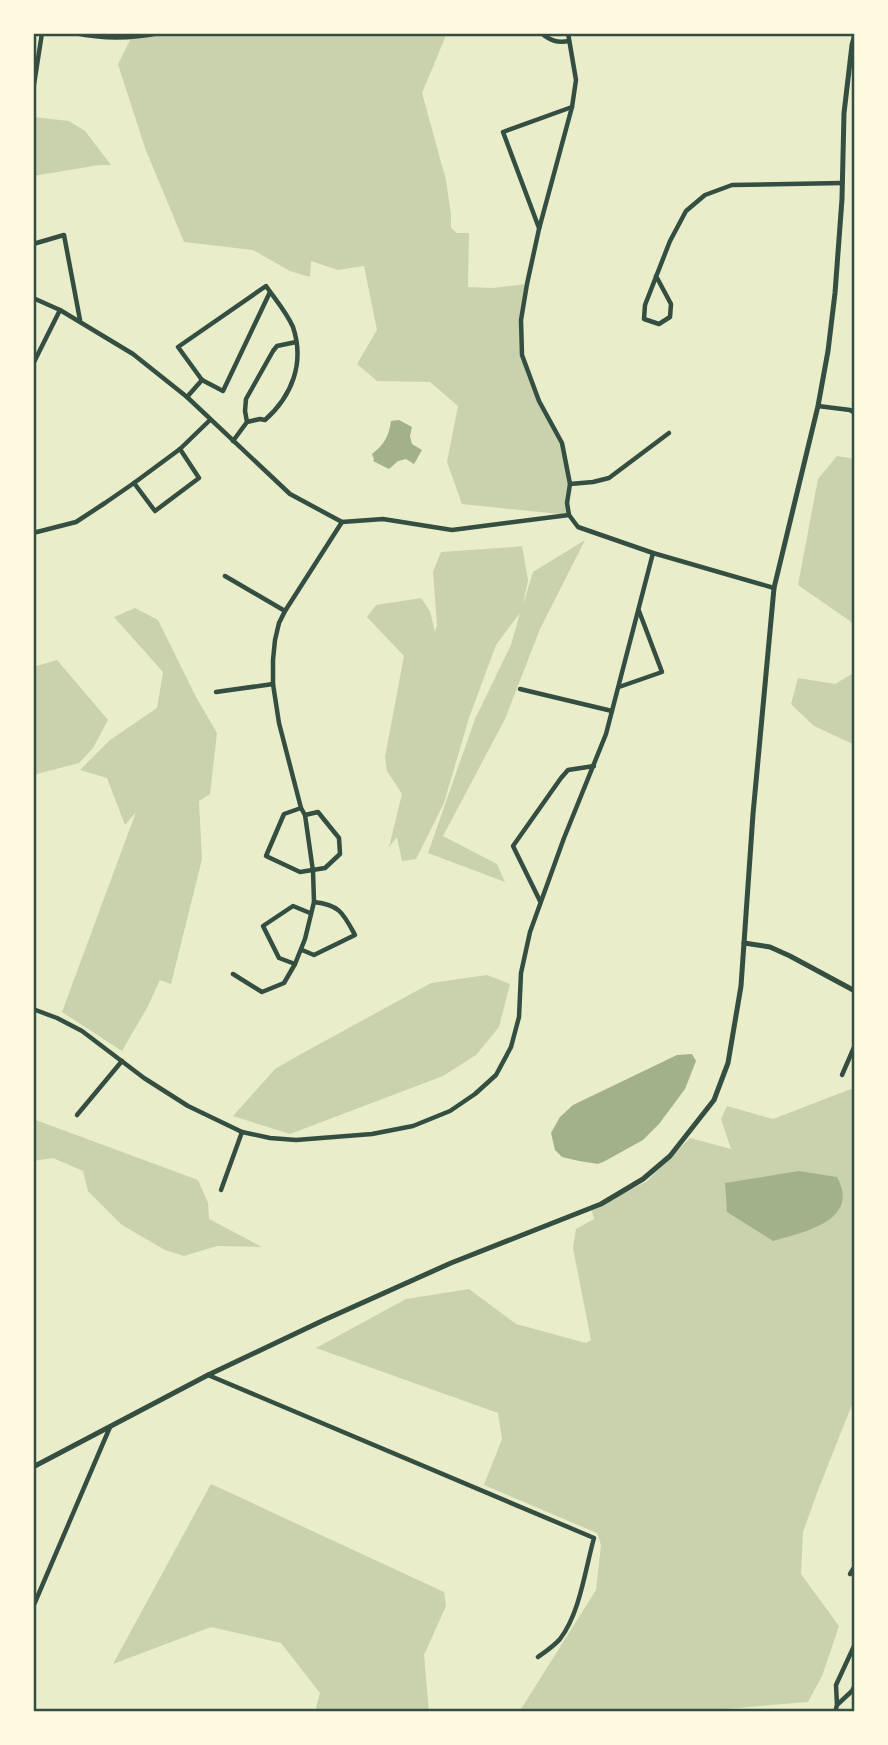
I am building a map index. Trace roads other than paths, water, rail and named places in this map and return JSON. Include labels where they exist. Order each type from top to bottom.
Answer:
[{"type":"street","points":[[33,90],[42,33]]},
{"type":"street","points":[[75,33],[97,38],[120,38],[159,33]]},
{"type":"street","points":[[541,33],[551,41],[569,41]]},
{"type":"street","points":[[568,33],[576,80],[572,107],[539,229],[521,320],[522,355],[539,401],[562,443],[570,484],[569,515],[578,527],[653,553],[774,587]]},
{"type":"street","points":[[33,1467],[208,1375],[451,1262],[601,1203],[643,1179],[670,1156],[714,1100],[728,1063],[741,986],[753,814],[774,587],[818,406],[828,351],[842,199],[844,113],[855,34]]},
{"type":"street","points":[[539,229],[503,132],[572,107]]},
{"type":"street","points":[[656,276],[671,304],[670,317],[659,324],[644,319],[645,305],[656,276],[670,241],[686,211],[705,195],[732,185],[842,183]]},
{"type":"street","points":[[33,244],[64,235],[80,321]]},
{"type":"street","points":[[233,441],[247,422],[265,420],[283,402],[298,361],[292,326],[271,292],[266,286],[178,346],[201,380],[223,391],[271,292]]},
{"type":"street","points":[[33,298],[80,321],[133,354],[187,397],[289,494],[342,523],[383,519],[452,530],[569,515]]},
{"type":"street","points":[[33,364],[60,310]]},
{"type":"street","points":[[247,422],[246,399],[273,351],[277,346],[296,342]]},
{"type":"street","points":[[187,397],[201,380]]},
{"type":"street","points":[[818,406],[855,413]]},
{"type":"street","points":[[33,533],[76,522],[180,449],[210,419]]},
{"type":"street","points":[[570,484],[609,478],[669,433]]},
{"type":"street","points":[[134,483],[155,511],[199,478],[180,449]]},
{"type":"street","points":[[233,974],[262,992],[284,983],[302,950],[314,902],[313,871],[304,816],[279,723],[273,660],[279,623],[285,611],[342,523]]},
{"type":"street","points":[[33,1009],[82,1031],[144,1078],[188,1106],[242,1132],[270,1138],[296,1140],[372,1134],[413,1126],[450,1111],[475,1094],[496,1075],[511,1047],[519,1017],[520,973],[530,932],[606,734],[653,553]]},
{"type":"street","points":[[225,576],[285,611]]},
{"type":"street","points":[[618,687],[662,672],[638,609]]},
{"type":"street","points":[[216,692],[274,684]]},
{"type":"street","points":[[520,689],[612,712]]},
{"type":"street","points":[[541,901],[513,846],[568,770],[594,766]]},
{"type":"street","points":[[300,808],[284,814],[266,856],[300,872],[325,869],[340,853],[339,838],[318,812],[304,816]]},
{"type":"street","points":[[302,950],[314,955],[355,935],[342,912],[328,904],[314,902]]},
{"type":"street","points":[[295,964],[279,958],[263,926],[293,906],[310,913]]},
{"type":"street","points":[[744,943],[771,947],[855,990]]},
{"type":"street","points":[[842,1075],[855,1045]]},
{"type":"street","points":[[76,1115],[122,1061]]},
{"type":"street","points":[[221,1190],[242,1132]]},
{"type":"street","points":[[208,1375],[594,1538],[570,1621],[559,1640],[538,1657]]},
{"type":"street","points":[[33,1607],[110,1426]]},
{"type":"street","points":[[850,1574],[855,1566]]},
{"type":"street","points":[[835,1712],[836,1685],[855,1644]]},
{"type":"street","points":[[837,1704],[852,1692],[855,1685]]}]
